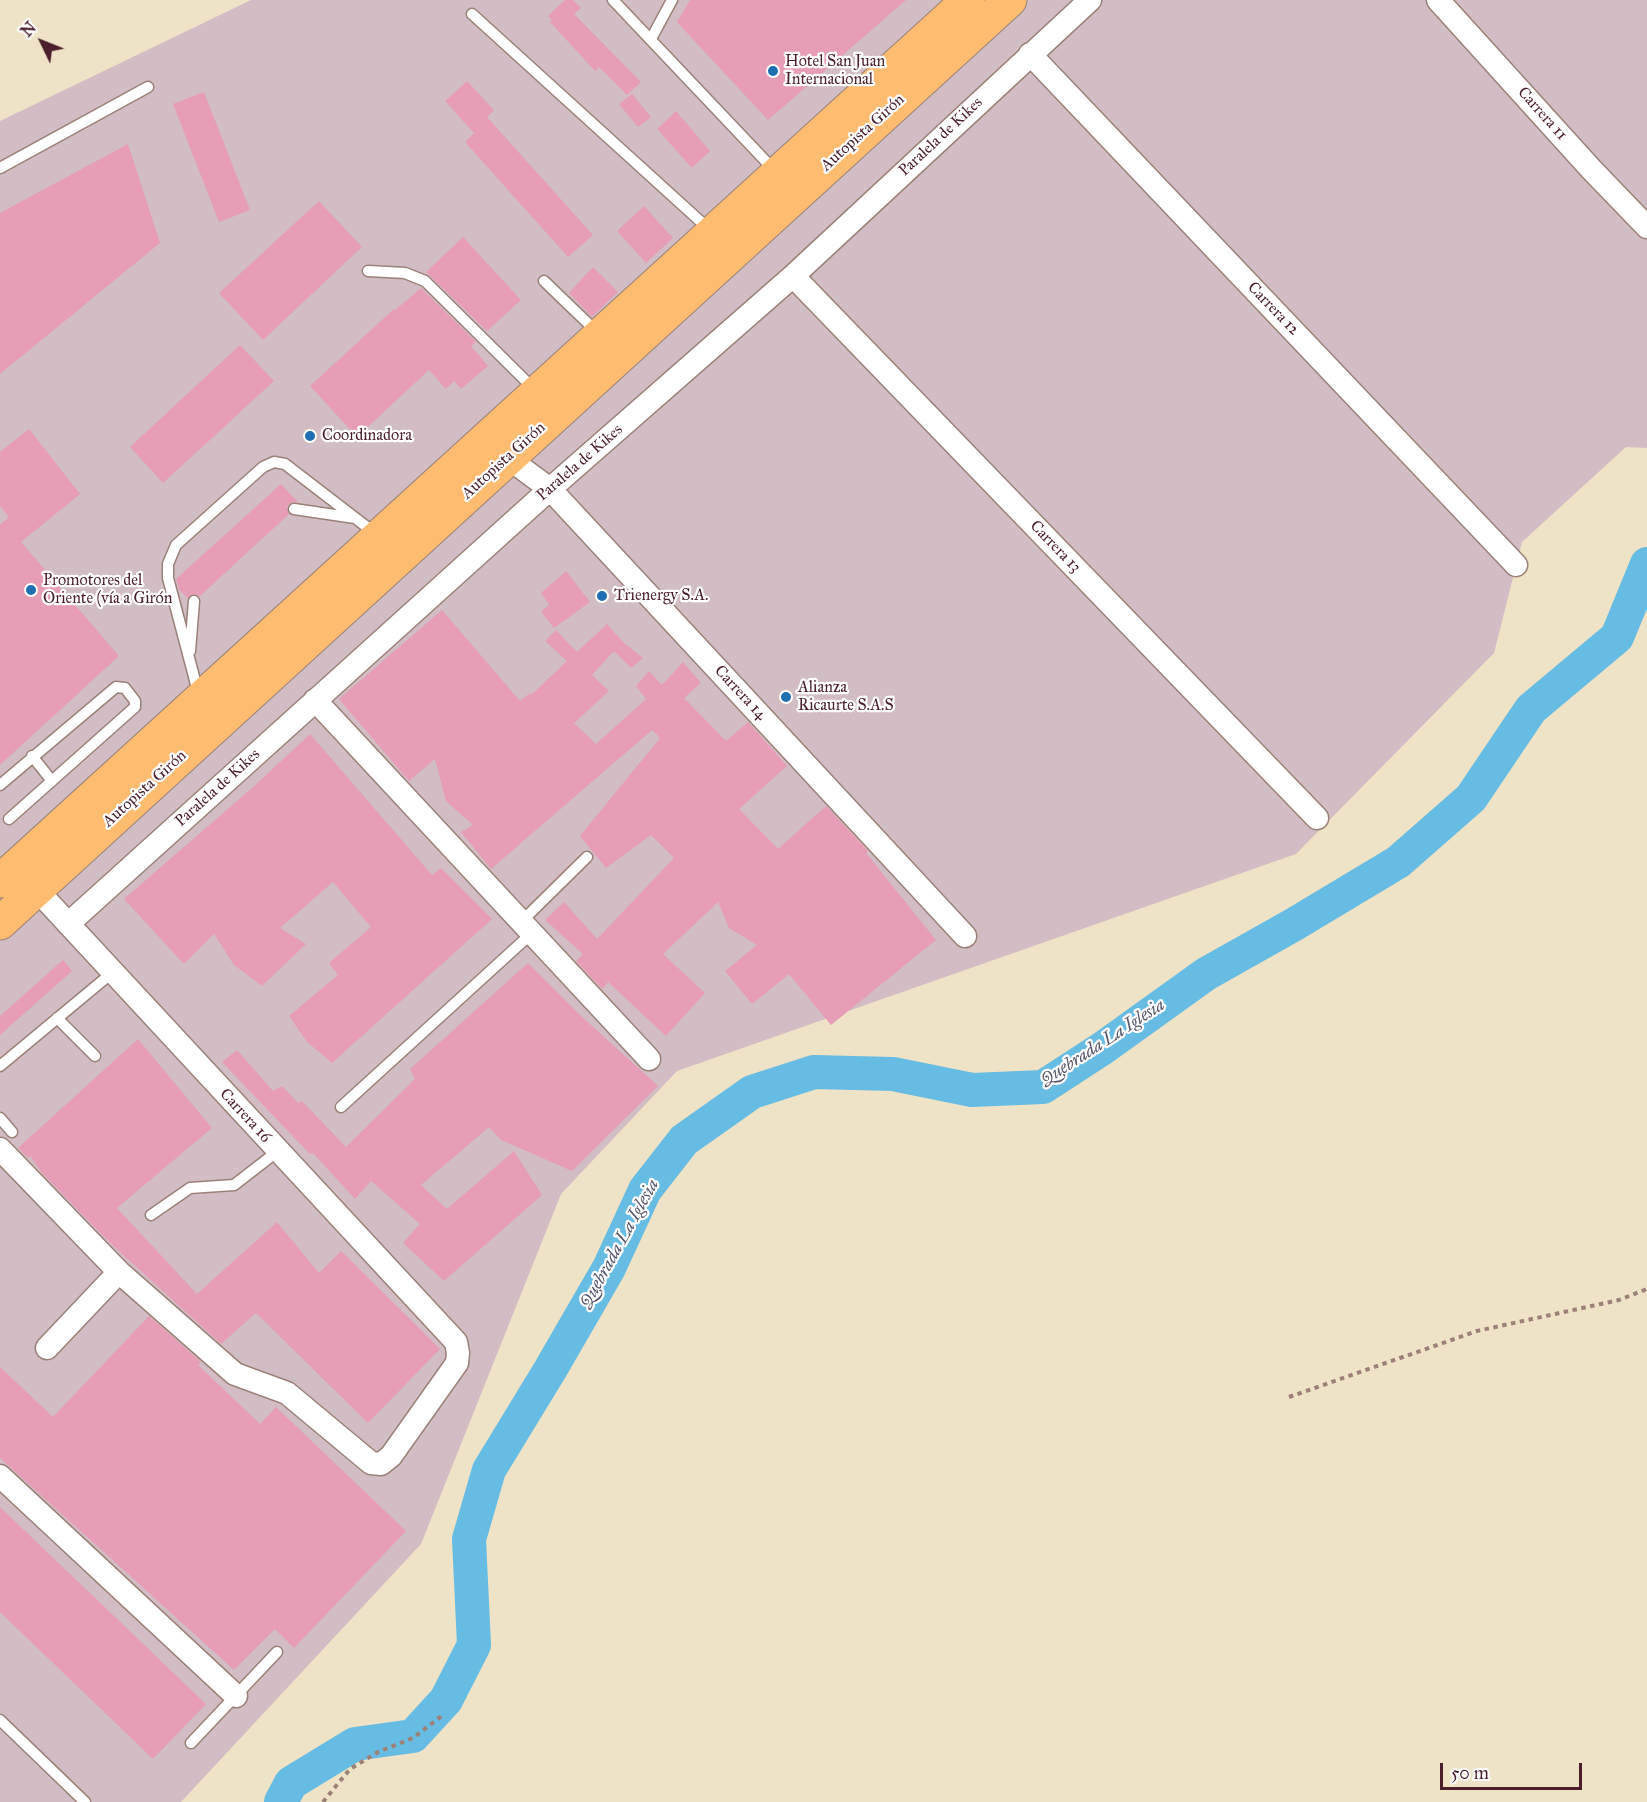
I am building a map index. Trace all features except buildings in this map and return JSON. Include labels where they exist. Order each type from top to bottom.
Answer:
[{"type":"highway","name":"Autopista Girón","points":[[0,923],[11,877],[200,699],[367,527],[537,393],[968,0]]},
{"type":"highway","name":"Autopista Girón","points":[[11,877],[508,458],[1010,0]]},
{"type":"street","name":"Paralela de Kikes","points":[[68,924],[550,489],[793,276],[1090,0]]},
{"type":"street","name":"Carrera 11","points":[[1438,0],[1591,169],[1647,227]]},
{"type":"street","name":"Carrera 12","points":[[1030,54],[1516,565]]},
{"type":"street","name":"Carrera 13","points":[[793,276],[1317,818]]},
{"type":"street","name":"Carrera 14","points":[[508,458],[550,489],[965,936]]},
{"type":"street","points":[[315,700],[649,1059]]},
{"type":"street","name":"Carrera 16","points":[[11,877],[68,924],[456,1341],[457,1363],[391,1456],[381,1464],[371,1463],[287,1393],[235,1374],[119,1272]]},
{"type":"street","points":[[6,1141],[119,1272],[47,1348]]},
{"type":"street","points":[[0,1476],[236,1696]]},
{"type":"lane","points":[[613,0],[779,174]]},
{"type":"lane","points":[[651,39],[672,0]]},
{"type":"lane","points":[[472,14],[714,233]]},
{"type":"lane","points":[[0,168],[148,87]]},
{"type":"lane","points":[[368,270],[405,273],[425,282],[537,393]]},
{"type":"lane","points":[[544,281],[600,336]]},
{"type":"lane","points":[[200,699],[168,578],[168,564],[176,545],[263,467],[274,462],[285,464],[367,527]]},
{"type":"lane","points":[[294,509],[367,527]]},
{"type":"lane","points":[[189,659],[194,601]]},
{"type":"lane","points":[[0,785],[116,687],[124,688],[135,700],[135,707],[9,819]]},
{"type":"lane","points":[[32,756],[52,781]]},
{"type":"lane","points":[[341,1107],[527,928],[587,857]]},
{"type":"lane","points":[[0,1066],[113,972]]},
{"type":"lane","points":[[57,1018],[95,1056]]},
{"type":"lane","points":[[0,1118],[6,1141]]},
{"type":"lane","points":[[151,1215],[190,1188],[234,1185],[278,1151]]},
{"type":"lane","points":[[191,1743],[277,1652]]},
{"type":"lane","points":[[0,1720],[85,1802]]},
{"type":"path","points":[[1289,1397],[1478,1331],[1619,1300],[1647,1289]]},
{"type":"path","points":[[323,1802],[350,1769],[378,1752],[413,1738],[443,1715]]},
{"type":"shaded area","points":[[251,0],[1647,0],[1647,448],[1626,447],[1522,542],[1494,653],[1296,854],[677,1071],[561,1194],[421,1544],[181,1802],[0,1802],[0,121]]},
{"type":"waterway","name":"Quebrada La Iglesia","points":[[281,1802],[291,1783],[355,1744],[413,1736],[446,1700],[474,1645],[469,1539],[489,1470],[609,1268],[645,1190],[684,1140],[752,1092],[814,1072],[893,1074],[972,1090],[1043,1087],[1103,1048],[1206,974],[1398,862],[1471,798],[1531,709],[1617,637],[1647,564]]},
{"type":"place","name":"Hotel San Juan Internacional","points":[[773,71]]},
{"type":"place","name":"Coordinadora","points":[[310,436]]},
{"type":"place","name":"Promotores del Oriente (vía a Girón","points":[[31,590]]},
{"type":"place","name":"Trienergy S.A.","points":[[602,596]]},
{"type":"place","name":"Alianza Ricaurte S.A.S","points":[[786,697]]}]
